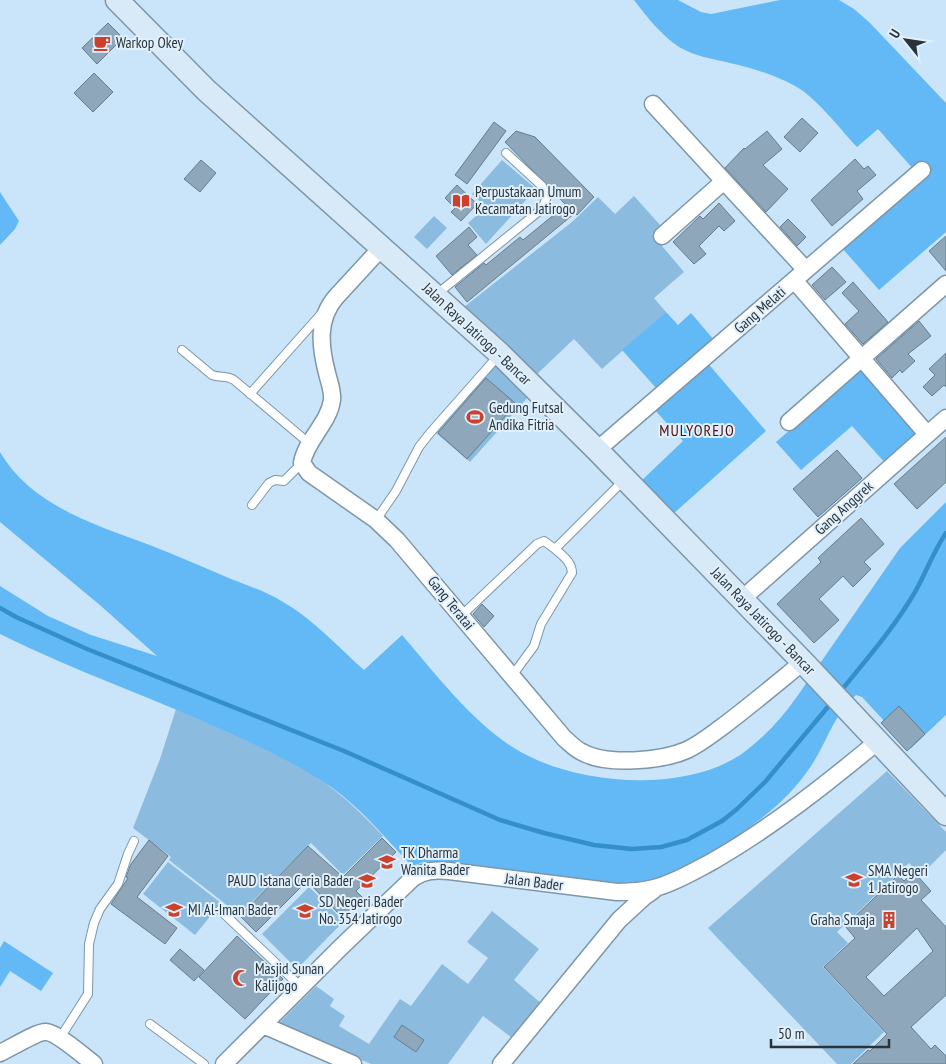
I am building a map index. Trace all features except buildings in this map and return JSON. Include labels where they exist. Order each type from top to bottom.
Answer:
[{"type":"main road","name":"Jalan Raya Jatirogo - Bancar","points":[[117,0],[206,90],[500,354],[597,450],[807,666],[946,814]]},
{"type":"street","points":[[653,104],[724,181],[800,275],[862,358],[927,434]]},
{"type":"street","name":"Gang Melati","points":[[597,450],[922,170]]},
{"type":"street","points":[[662,236],[724,181]]},
{"type":"street","points":[[302,463],[332,400],[323,358],[321,339],[323,320],[329,305],[382,247]]},
{"type":"street","points":[[789,422],[946,284]]},
{"type":"street","name":"Gang Anggrek","points":[[742,599],[946,418]]},
{"type":"street","name":"Gang Teratai","points":[[302,463],[309,473],[376,520],[397,540],[564,738],[581,752],[601,759],[626,761],[659,757],[687,750],[807,666]]},
{"type":"street","name":"Jalan Bader","points":[[224,1064],[413,878],[427,871],[449,871],[617,892],[657,888],[696,870],[752,837],[801,802],[872,736]]},
{"type":"street","points":[[501,1064],[619,920],[657,888]]},
{"type":"street","points":[[263,1025],[353,1064]]},
{"type":"street","points":[[0,1053],[44,1032],[60,1038],[94,1064]]},
{"type":"lane","points":[[435,296],[538,212],[546,202],[548,196],[542,186],[506,153]]},
{"type":"lane","points":[[250,394],[329,305]]},
{"type":"lane","points":[[182,350],[212,375],[230,377],[310,444]]},
{"type":"lane","points":[[376,520],[396,492],[419,447],[500,354]]},
{"type":"lane","points":[[252,506],[269,483],[275,480],[284,481],[302,463]]},
{"type":"lane","points":[[555,549],[625,479]]},
{"type":"lane","points":[[461,616],[537,544],[544,541],[569,563],[572,573],[541,624],[534,646],[512,676]]},
{"type":"lane","points":[[60,1038],[88,994],[89,944],[94,923],[100,909],[118,884],[134,841]]},
{"type":"lane","points":[[220,910],[301,987]]},
{"type":"lane","points":[[150,1024],[204,1064]]},
{"type":"shaded area","points":[[634,0],[678,0],[701,12],[711,14],[780,0],[839,0],[854,9],[870,23],[946,103],[946,232],[879,290],[842,248],[921,178],[878,129],[857,147],[819,105],[803,91],[763,72],[710,59],[679,47],[660,31]]},
{"type":"shaded area","points":[[502,160],[536,189],[486,244],[468,223],[486,207],[472,194]]},
{"type":"shaded area","points":[[0,192],[19,221],[15,229],[0,245]]},
{"type":"shaded area","points":[[634,196],[661,226],[652,234],[684,272],[654,298],[666,312],[602,369],[574,339],[535,376],[464,307],[572,222],[598,197],[615,214]]},
{"type":"shaded area","points":[[434,216],[447,228],[427,249],[414,237]]},
{"type":"shaded area","points":[[666,312],[678,325],[691,313],[714,340],[699,353],[766,431],[672,515],[640,482],[683,441],[653,408],[665,398],[622,350]]},
{"type":"shaded area","name":"Gedung Futsal Andika Fitria","points":[[490,360],[528,397],[470,462],[430,428]]},
{"type":"shaded area","points":[[862,368],[920,434],[886,464],[852,426],[801,470],[776,442]]},
{"type":"shaded area","points":[[0,452],[28,486],[65,510],[106,529],[168,552],[277,598],[315,625],[364,670],[402,635],[468,710],[498,737],[514,748],[538,761],[566,770],[596,777],[627,780],[658,780],[688,776],[716,767],[740,755],[756,743],[771,729],[790,706],[900,548],[946,502],[946,715],[910,749],[862,697],[856,695],[835,721],[815,759],[799,783],[776,807],[722,845],[686,866],[656,879],[634,884],[610,884],[424,862],[412,866],[353,804],[331,787],[295,765],[259,746],[205,722],[58,661],[0,634],[0,586],[48,616],[91,635],[157,656],[101,606],[0,522]]},
{"type":"shaded area","points":[[176,709],[257,744],[315,776],[340,794],[383,836],[343,875],[311,843],[238,916],[169,860],[171,857],[133,828],[160,759]]},
{"type":"shaded area","name":"SMA Negeri 1 Jatirogo","points":[[887,771],[946,832],[946,850],[921,875],[909,863],[837,932],[848,943],[823,967],[884,1032],[851,1064],[837,1064],[708,928]]},
{"type":"shaded area","points":[[168,862],[221,903],[195,935],[143,894]]},
{"type":"shaded area","points":[[309,887],[344,921],[297,969],[262,934]]},
{"type":"shaded area","points":[[492,911],[539,949],[514,980],[542,1004],[515,1040],[483,1016],[448,1064],[371,1064],[278,1024],[316,986],[334,999],[330,1006],[345,1016],[339,1026],[369,1044],[400,999],[411,1006],[442,964],[468,984],[488,958],[467,942]]},
{"type":"shaded area","points":[[4,941],[53,973],[41,991],[10,971],[0,987],[0,948]]},
{"type":"waterway","points":[[840,692],[879,644],[907,605],[946,533]]},
{"type":"waterway","points":[[0,608],[87,649],[344,751],[500,820],[594,845],[632,849],[661,847],[687,840],[722,821],[765,782],[832,702]]},
{"type":"place","name":"Warkop Okey","points":[[102,43]]},
{"type":"place","name":"Perpustakaan Umum Kecamatan Jatirogo","points":[[461,201]]},
{"type":"place","name":"Gedung Futsal Andika Fitria","points":[[475,417]]},
{"type":"place","name":"TK Dharma Wanita Bader","points":[[387,862]]},
{"type":"place","name":"SMA Negeri 1 Jatirogo","points":[[854,880]]},
{"type":"place","name":"PAUD Istana Ceria Bader","points":[[367,881]]},
{"type":"place","name":"MI Al-Iman Bader","points":[[174,910]]},
{"type":"place","name":"SD Negeri Bader No. 354 Jatirogo","points":[[305,911]]},
{"type":"place","name":"Graha Smaja","points":[[889,920]]},
{"type":"place","name":"Masjid Sunan Kalijogo","points":[[241,978]]},
{"type":"district","name":"MULYOREJO","points":[[697,430]]}]
